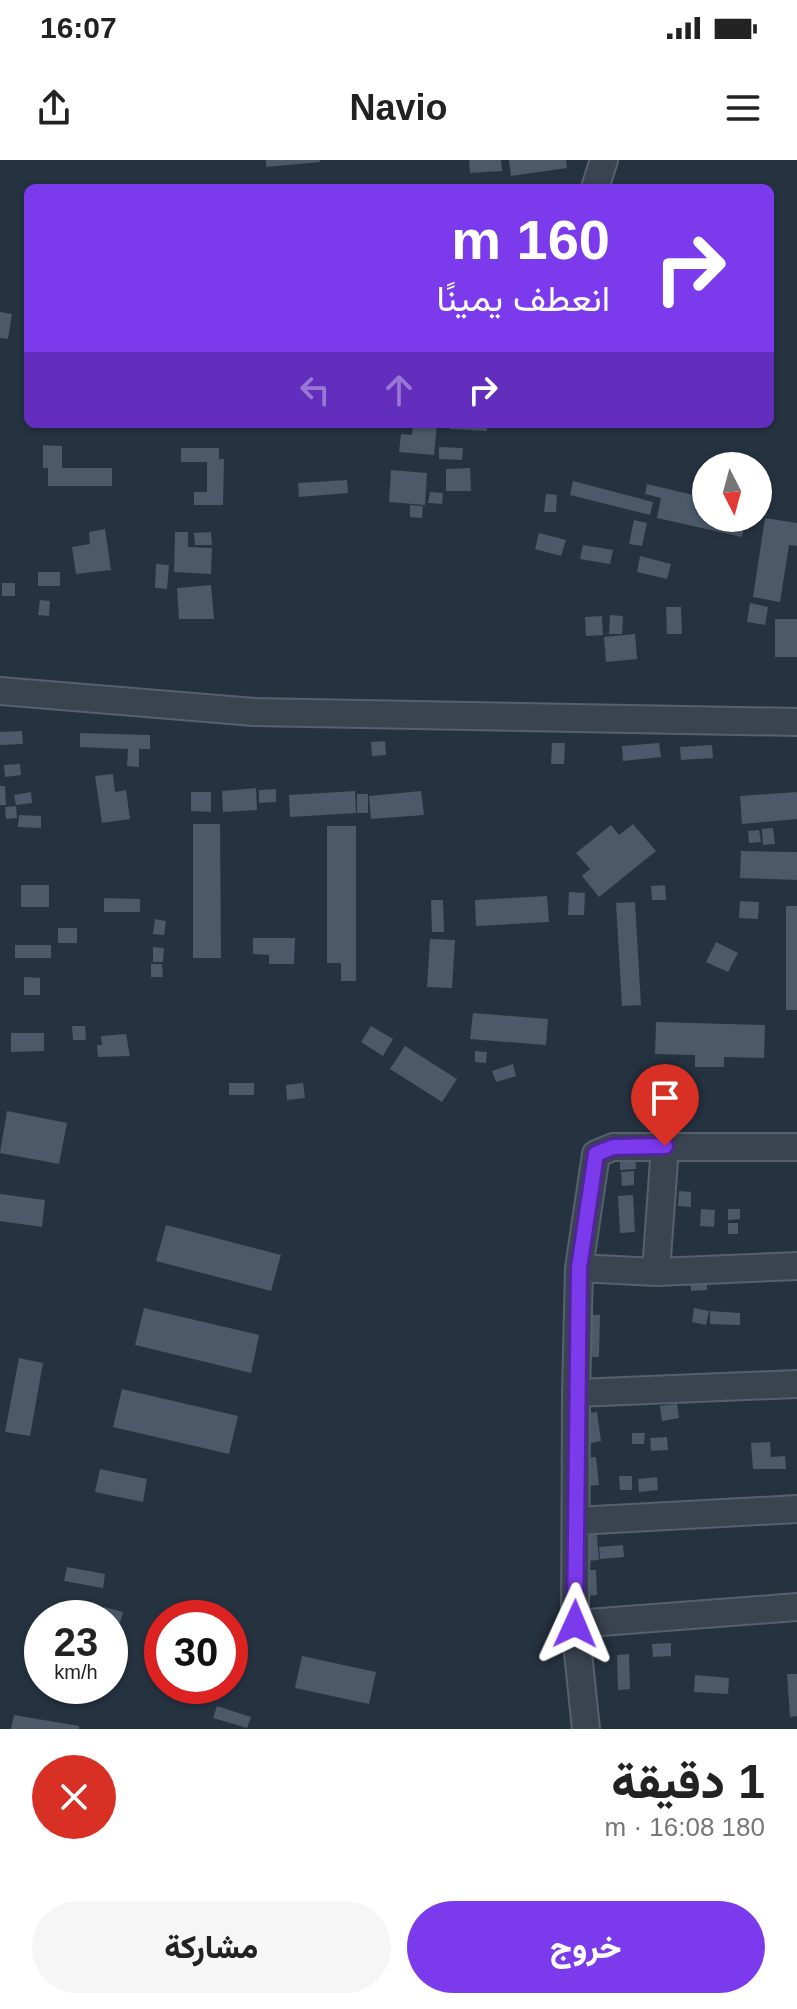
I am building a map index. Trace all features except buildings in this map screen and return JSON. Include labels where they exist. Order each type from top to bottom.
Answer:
[{"type":"street","points":[[596,184],[604,160]]},
{"type":"street","points":[[0,691],[254,712],[797,722]]},
{"type":"street","points":[[656,1272],[665,1146]]},
{"type":"street","points":[[586,1729],[575,1624],[576,1393],[579,1268],[596,1154],[613,1147],[797,1147]]},
{"type":"street","points":[[579,1268],[656,1272],[797,1266]]},
{"type":"street","points":[[576,1393],[797,1384]]},
{"type":"street","points":[[576,1521],[797,1509]]},
{"type":"street","points":[[575,1624],[797,1607]]},
{"type":"route","points":[[575,1624],[579,1268],[596,1154],[613,1147],[665,1146]]}]
